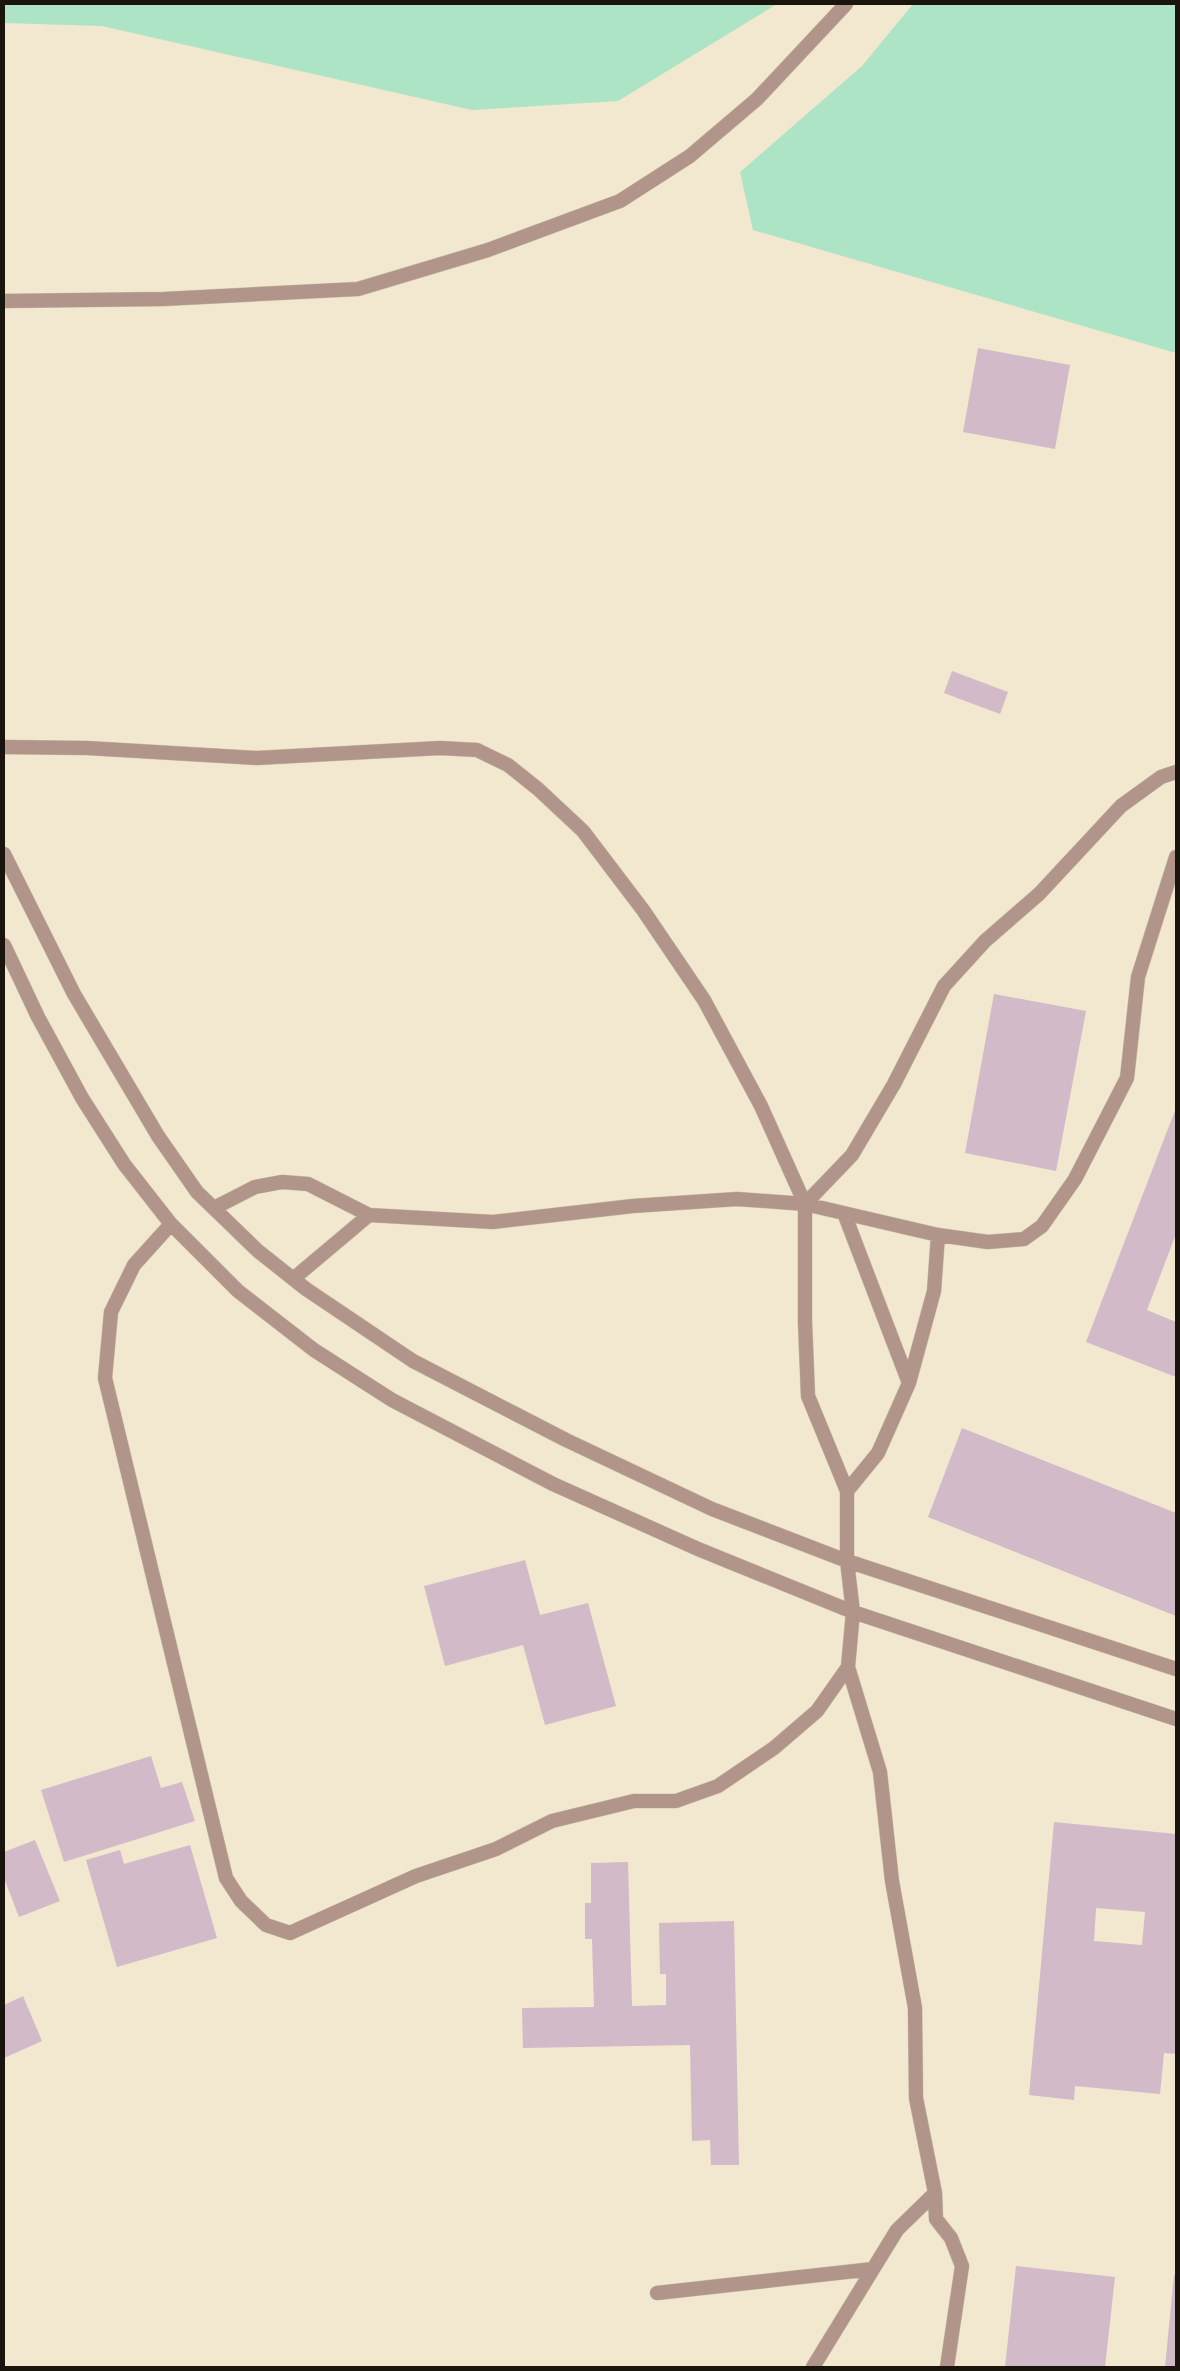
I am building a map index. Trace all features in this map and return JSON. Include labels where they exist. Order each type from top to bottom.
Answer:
[{"type":"street","points":[[4,301],[164,299],[358,289],[488,250],[620,201],[690,156],[757,99],[846,4]]},
{"type":"street","points":[[4,747],[87,748],[257,758],[440,748],[477,750],[508,765],[538,789],[583,831],[643,910],[704,1000],[761,1106],[805,1204],[805,1322],[808,1396],[847,1491],[847,1561],[853,1612],[848,1667],[880,1772],[892,1881],[915,2008],[916,2098],[935,2193],[936,2219],[951,2238],[962,2266],[947,2367]]},
{"type":"street","points":[[805,1204],[852,1155],[894,1084],[944,986],[985,942],[1039,894],[1121,806],[1161,776],[1176,772]]},
{"type":"street","points":[[4,854],[74,994],[158,1136],[197,1192],[258,1251],[293,1279],[413,1361],[557,1436],[712,1508],[847,1561],[1176,1668]]},
{"type":"street","points":[[214,1208],[255,1187],[282,1182],[308,1184],[369,1215],[493,1222],[633,1206],[737,1199],[805,1204],[938,1236],[988,1242],[1024,1239],[1042,1226],[1075,1179],[1127,1078],[1138,978],[1176,858]]},
{"type":"street","points":[[4,945],[38,1017],[82,1098],[124,1164],[171,1224],[238,1290],[314,1350],[392,1400],[553,1484],[698,1549],[853,1612],[1176,1719]]},
{"type":"street","points":[[844,1212],[908,1383]]},
{"type":"street","points":[[293,1279],[369,1215]]},
{"type":"street","points":[[171,1224],[134,1265],[111,1312],[104,1378],[226,1878],[241,1901],[266,1925],[290,1933],[416,1876],[496,1849],[552,1821],[634,1801],[676,1801],[718,1786],[774,1748],[817,1711],[848,1667]]},
{"type":"street","points":[[847,1491],[878,1453],[908,1383],[934,1291],[938,1236]]},
{"type":"street","points":[[813,2367],[897,2230],[935,2193]]},
{"type":"street","points":[[657,2293],[873,2269]]},
{"type":"green space","points":[[4,4],[777,4],[618,101],[472,110],[102,26],[4,23]]},
{"type":"green space","points":[[913,4],[1176,4],[1176,353],[753,230],[740,172],[862,66]]},
{"type":"building","points":[[978,348],[1070,365],[1055,449],[963,432]]},
{"type":"building","points":[[952,671],[1008,692],[1000,714],[944,693]]},
{"type":"building","points":[[994,994],[1086,1011],[1056,1171],[965,1153]]},
{"type":"building","points":[[1176,1108],[1176,1234],[1147,1310],[1176,1322],[1176,1377],[1086,1342]]},
{"type":"building","points":[[962,1428],[1176,1513],[1176,1616],[928,1517]]},
{"type":"building","points":[[525,1560],[540,1615],[588,1603],[616,1706],[545,1725],[523,1645],[445,1666],[424,1586]]},
{"type":"building","points":[[151,1756],[161,1788],[182,1782],[195,1821],[64,1862],[41,1790]]},
{"type":"building","points":[[1054,1822],[1176,1834],[1176,2054],[1164,2053],[1160,2094],[1075,2086],[1074,2100],[1029,2095]],"holes":[[[1096,1908],[1145,1912],[1142,1945],[1094,1941]]]},
{"type":"building","points":[[35,1840],[60,1901],[19,1917],[4,1878],[4,1852]]},
{"type":"building","points":[[190,1845],[217,1938],[117,1967],[86,1860],[120,1850],[124,1864]]},
{"type":"building","points":[[628,1862],[632,2006],[666,2005],[666,1974],[660,1974],[659,1923],[734,1921],[739,2165],[711,2165],[710,2140],[692,2141],[690,2045],[523,2048],[522,2008],[594,2007],[592,1939],[585,1939],[585,1903],[591,1903],[591,1863]]},
{"type":"building","points":[[23,1996],[42,2041],[4,2058],[4,2005]]},
{"type":"building","points":[[1016,2266],[1115,2277],[1105,2367],[1005,2367]]},
{"type":"building","points":[[1174,2275],[1176,2275],[1176,2367],[1165,2367]]}]
